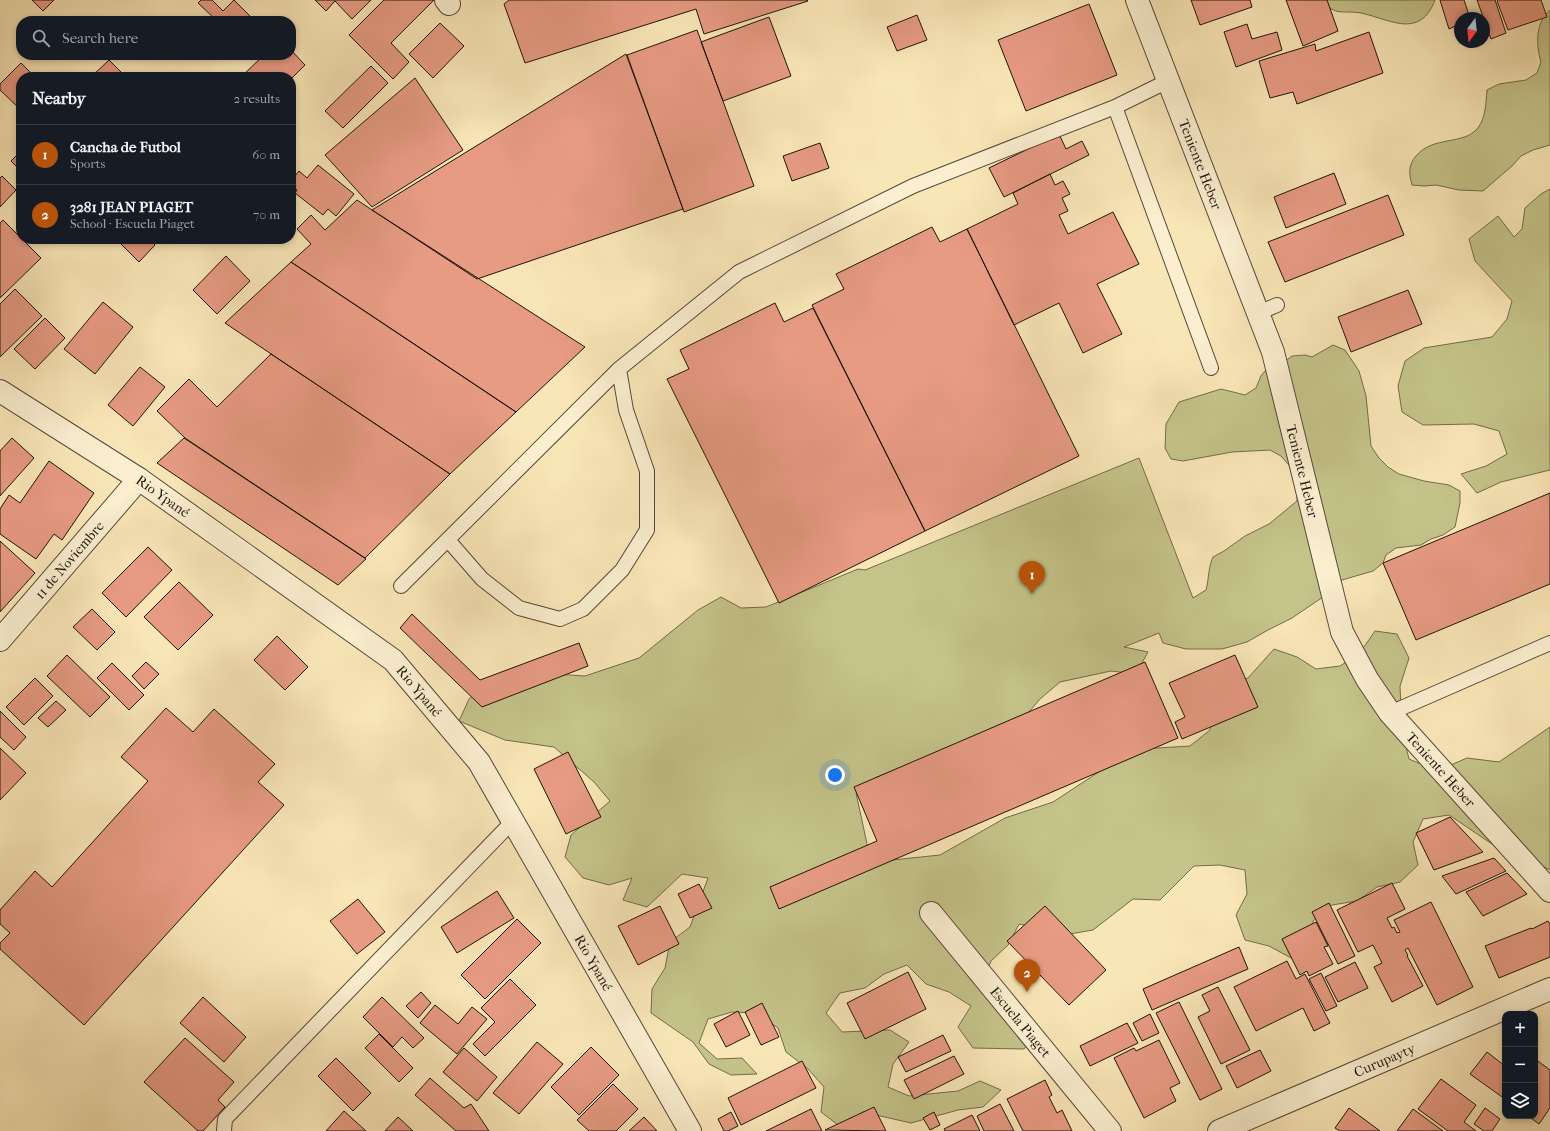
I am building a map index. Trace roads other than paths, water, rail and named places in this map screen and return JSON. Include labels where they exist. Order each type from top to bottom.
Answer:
[{"type":"street","name":"Teniente Heber","points":[[1137,0],[1168,81],[1268,309],[1273,352],[1342,632],[1367,679],[1390,713],[1550,891]]},
{"type":"street","name":"Rio Ypané","points":[[0,390],[139,479],[393,660],[479,762],[690,1131]]},
{"type":"street","name":"11 de Noviembre","points":[[0,640],[139,479]]},
{"type":"street","name":"Escuela Piaget","points":[[931,913],[1110,1131]]},
{"type":"street","name":"Curupayty","points":[[1220,1131],[1550,989]]},
{"type":"lane","points":[[401,586],[619,369],[739,272],[913,186],[1115,107],[1168,81]]},
{"type":"lane","points":[[1115,107],[1211,368]]},
{"type":"lane","points":[[448,540],[482,579],[519,608],[560,619],[583,609],[617,576],[646,530],[647,523],[647,472],[626,410],[619,369]]},
{"type":"lane","points":[[1390,713],[1550,643]]},
{"type":"lane","points":[[224,1131],[225,1119],[513,820]]},
{"type":"place","name":"Cancha de Futbol","points":[[1032,594]]},
{"type":"place","name":"3281 JEAN PIAGET","points":[[1027,992]]}]
